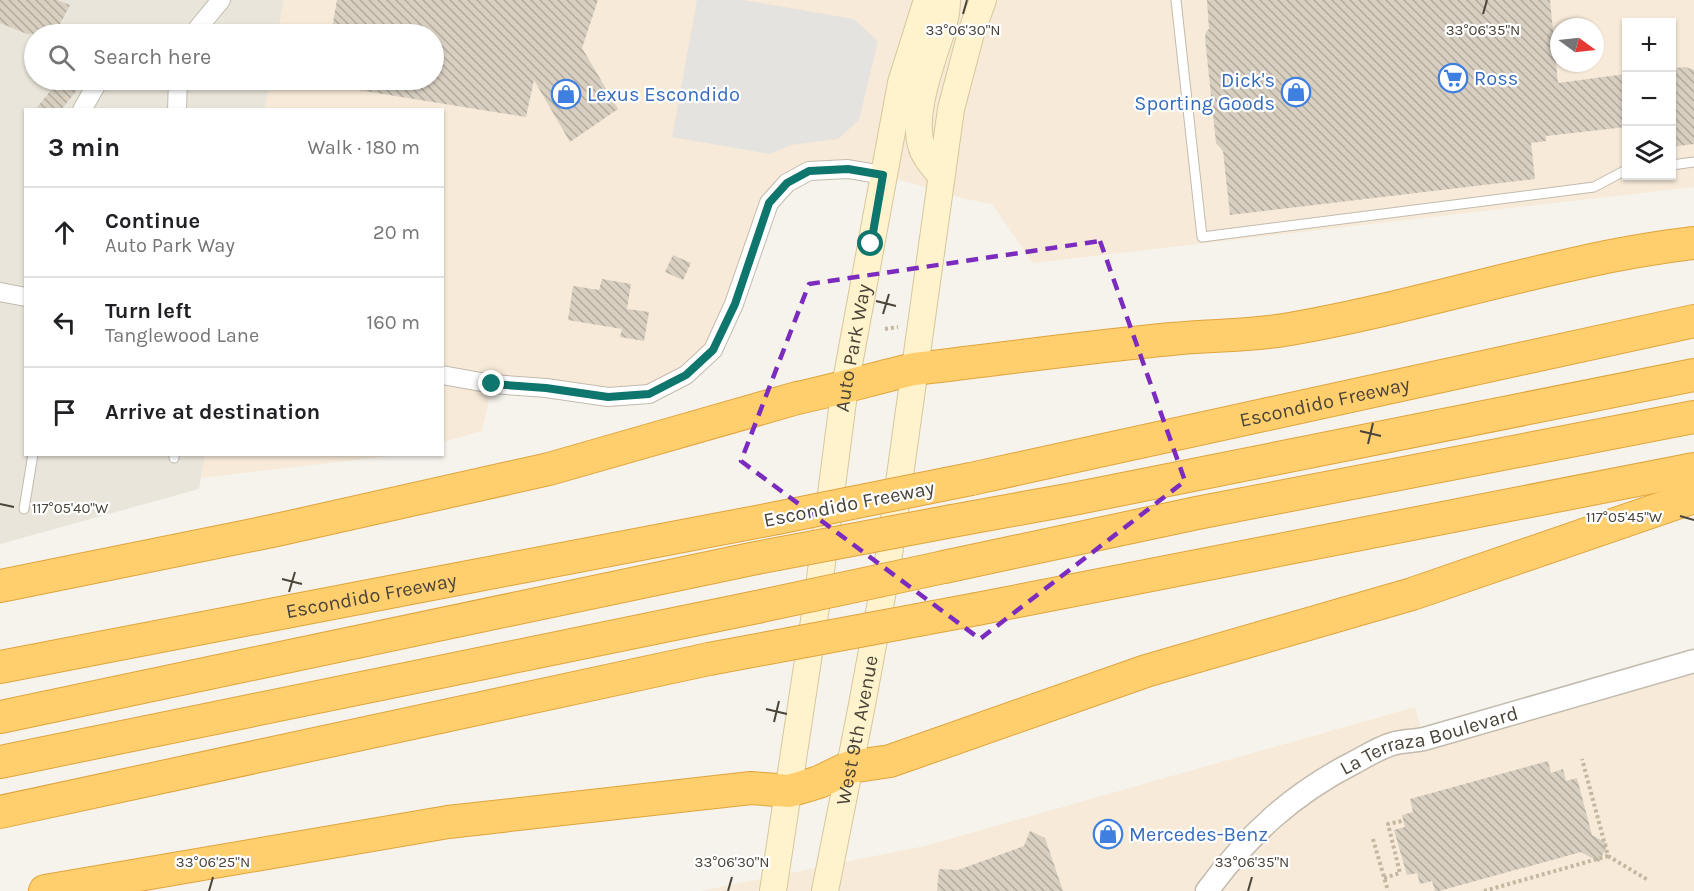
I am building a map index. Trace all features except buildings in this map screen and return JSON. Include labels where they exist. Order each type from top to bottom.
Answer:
[{"type":"highway","points":[[0,586],[272,531],[549,469],[796,398],[914,369],[1172,339],[1288,330],[1420,302],[1534,274],[1661,247],[1694,243]]},
{"type":"highway","name":"Escondido Freeway","points":[[0,667],[230,621],[503,572],[971,479],[1694,321]]},
{"type":"highway","points":[[0,717],[756,558],[1073,499],[1694,375]]},
{"type":"highway","points":[[0,762],[757,607],[1197,513],[1694,417]]},
{"type":"highway","points":[[0,812],[709,659],[1694,469]]},
{"type":"highway","points":[[45,891],[448,822],[751,788],[789,792],[819,782],[850,766],[890,761],[1146,671],[1412,594],[1694,497]]},
{"type":"main road","name":"Auto Park Way","points":[[789,792],[818,594],[844,386],[901,84],[927,0]]},
{"type":"main road","points":[[941,176],[928,160],[921,145],[919,127],[923,97],[945,19],[946,0]]},
{"type":"main road","points":[[914,369],[951,109],[971,33],[983,0]]},
{"type":"main road","name":"West 9th Avenue","points":[[825,891],[887,569],[914,369]]},
{"type":"main road","points":[[772,891],[789,792]]},
{"type":"street","points":[[201,24],[221,0]]},
{"type":"street","points":[[82,108],[93,90]]},
{"type":"street","points":[[177,108],[178,90]]},
{"type":"street","points":[[444,375],[492,384],[546,388],[608,397],[649,394],[686,375],[713,350],[735,304],[769,203],[787,183],[809,171],[848,169],[883,175]]},
{"type":"street","points":[[0,292],[24,297]]},
{"type":"street","name":"La Terraza Boulevard","points":[[1207,891],[1236,853],[1268,820],[1324,777],[1391,744],[1424,739],[1694,661]]},
{"type":"lane","points":[[1176,0],[1202,237],[1594,187],[1622,172]]},
{"type":"lane","points":[[1676,164],[1694,162]]},
{"type":"lane","points":[[24,509],[33,456]]},
{"type":"path","points":[[1582,759],[1608,856],[1648,880]]},
{"type":"path","points":[[1384,878],[1401,873],[1388,825],[1402,821]]},
{"type":"path","points":[[1373,839],[1388,891]]},
{"type":"path","points":[[1484,891],[1608,856]]},
{"type":"highlighted area","points":[[1100,241],[1185,481],[980,639],[741,461],[809,284]]},
{"type":"shaded area","points":[[0,0],[284,0],[280,24],[24,24],[24,90],[268,90],[265,108],[24,108],[24,456],[205,456],[199,489],[0,544]]},
{"type":"shaded area","points":[[284,0],[1694,0],[1694,187],[1033,263],[992,204],[966,199],[883,175],[848,169],[787,183],[713,350],[649,394],[492,385],[482,431],[444,442],[444,108],[265,108],[268,90],[444,90],[444,24],[280,24]]},
{"type":"shaded area","points":[[697,0],[743,0],[854,19],[878,41],[859,120],[838,139],[791,145],[770,154],[672,137]]},
{"type":"shaded area","points":[[205,456],[389,456],[201,478]]},
{"type":"shaded area","points":[[1694,661],[1694,891],[701,891],[925,846],[1415,707],[1424,738]]},
{"type":"place","name":"Ross","points":[[1453,78]]},
{"type":"place","name":"Dick's Sporting Goods","points":[[1296,92]]},
{"type":"place","name":"Lexus Escondido","points":[[566,94]]},
{"type":"place","name":"Mercedes-Benz","points":[[1108,834]]},
{"type":"route","points":[[492,384],[520,385],[608,397],[649,394],[686,375],[713,350],[735,304],[769,203],[787,183],[809,171],[848,169],[883,175],[871,244]]}]
